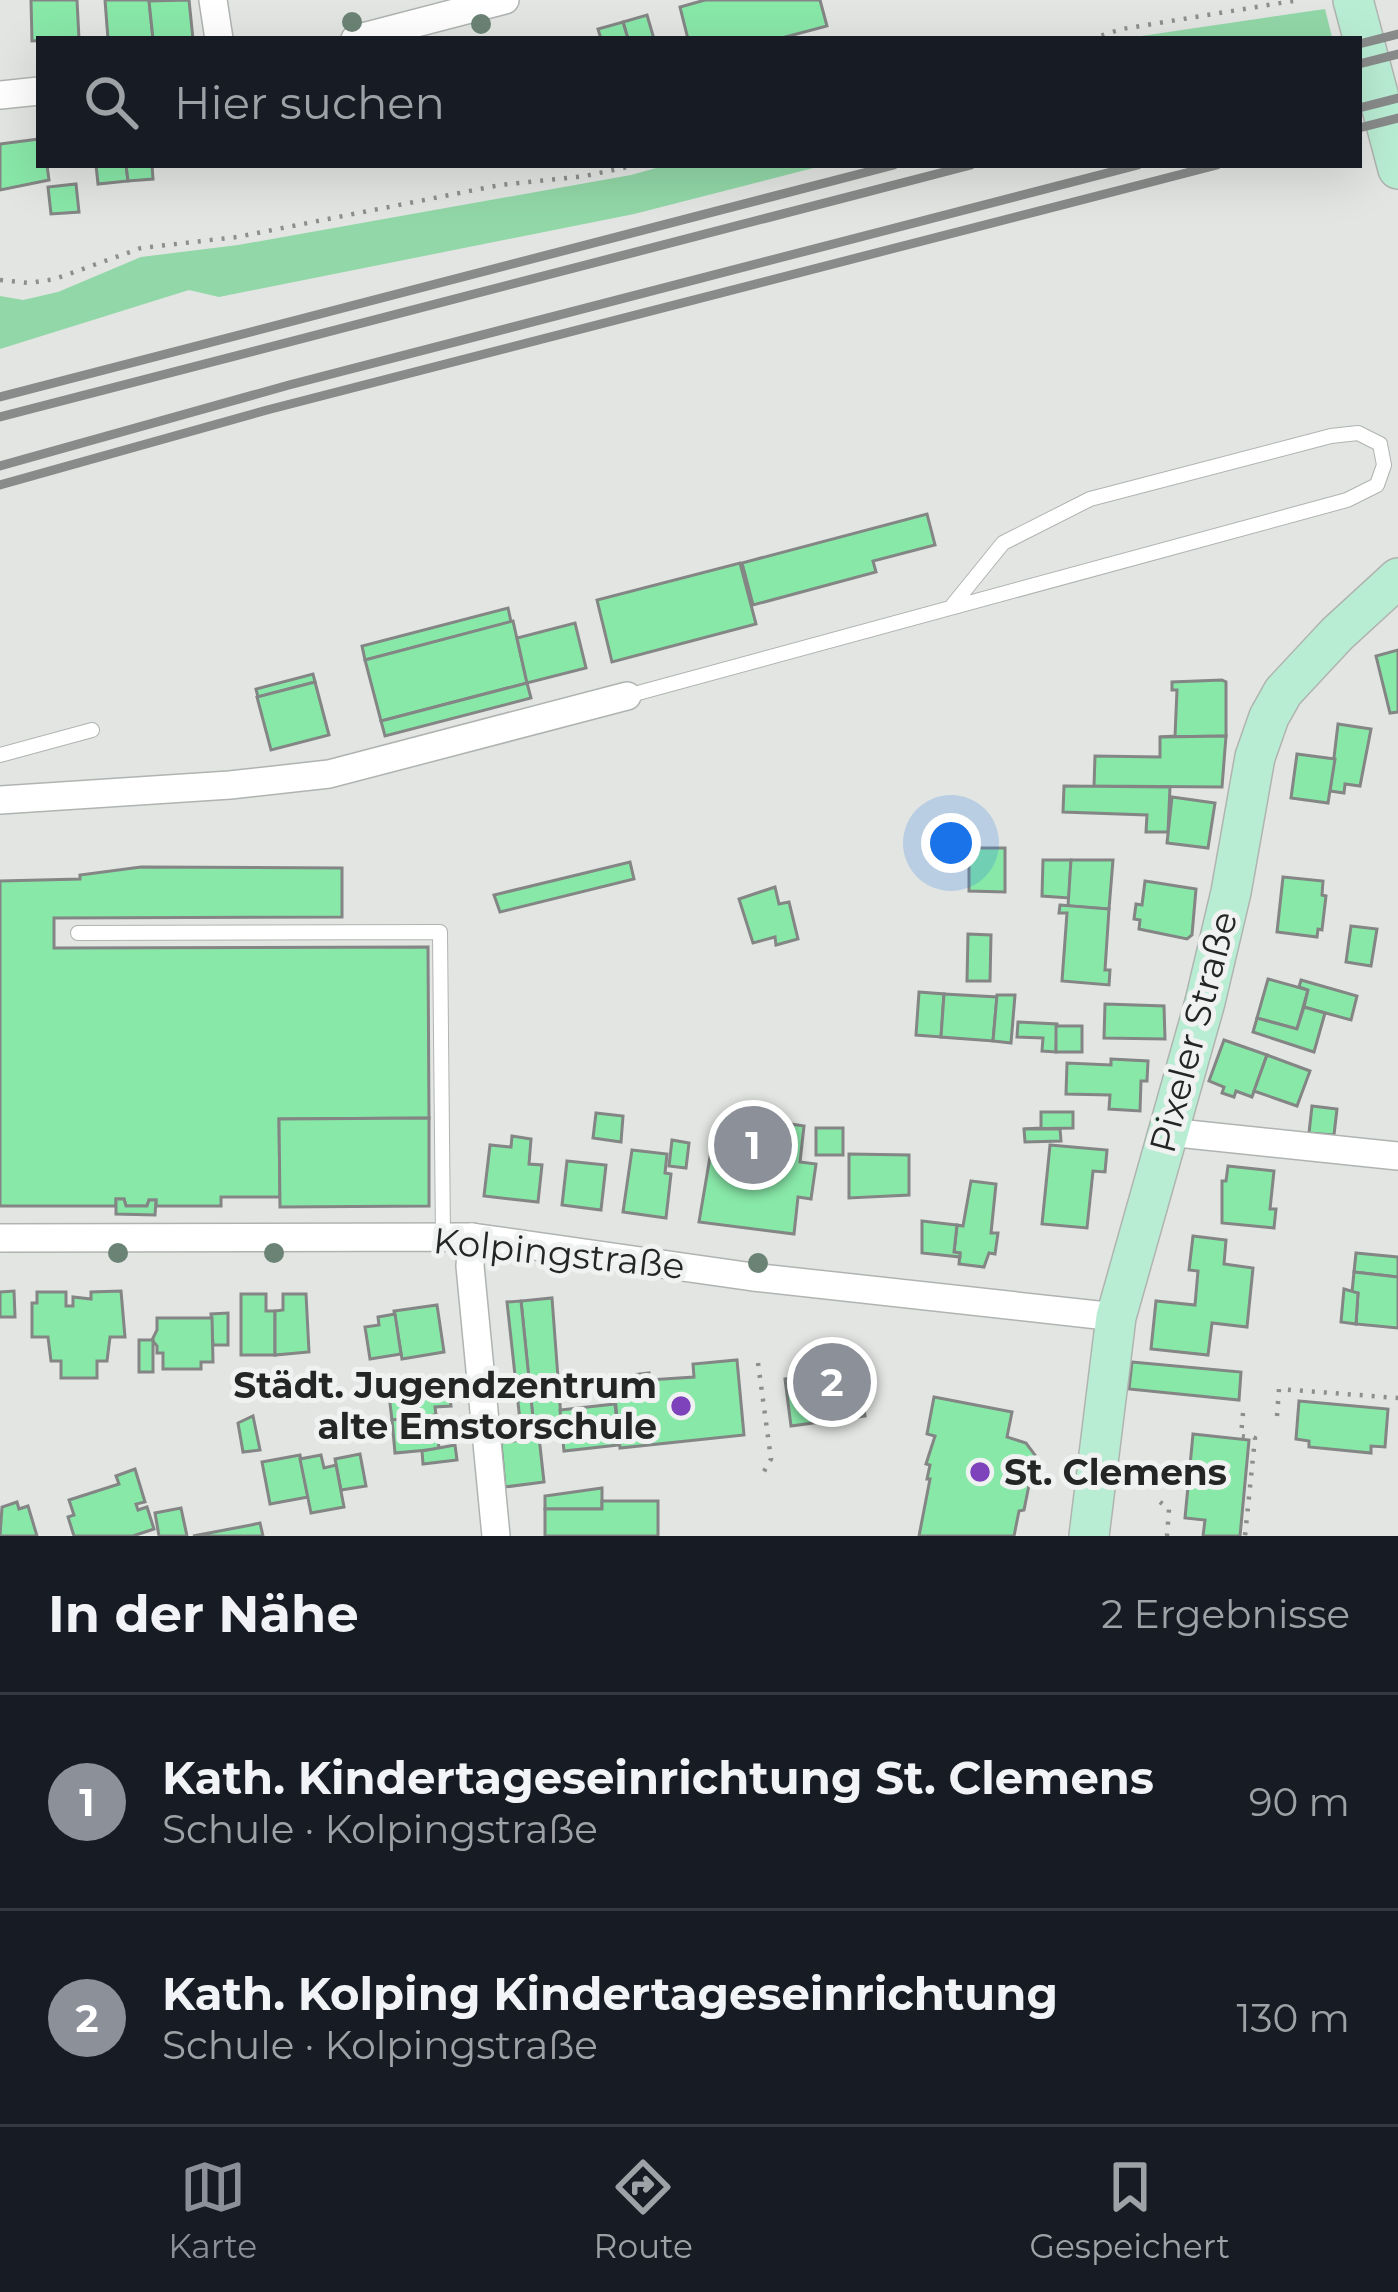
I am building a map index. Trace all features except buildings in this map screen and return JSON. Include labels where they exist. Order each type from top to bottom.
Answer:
[{"type":"main road","points":[[1352,0],[1362,36]]},
{"type":"main road","points":[[1362,37],[1398,169]]},
{"type":"main road","name":"Pixeler Straße","points":[[1089,1536],[1116,1317],[1205,1002],[1255,757],[1269,717],[1306,665],[1398,578]]},
{"type":"street","points":[[213,0],[219,36]]},
{"type":"street","points":[[367,36],[505,0]]},
{"type":"street","points":[[0,95],[36,91]]},
{"type":"street","points":[[0,800],[329,774],[627,695]]},
{"type":"street","points":[[1168,1132],[1398,1156]]},
{"type":"street","points":[[472,1237],[470,1266],[496,1536]]},
{"type":"street","name":"Kolpingstraße","points":[[0,1238],[472,1237],[752,1276],[1116,1317]]},
{"type":"lane","points":[[627,695],[1347,500],[1377,485],[1384,465],[1380,444],[1358,433],[1331,436],[1090,499],[1004,543],[952,606]]},
{"type":"lane","points":[[0,755],[92,730]]},
{"type":"lane","points":[[78,933],[440,932],[443,1237]]},
{"type":"path","points":[[1100,36],[1299,0]]},
{"type":"path","points":[[0,280],[56,279],[141,248],[237,237],[500,185],[624,168]]},
{"type":"path","points":[[758,1363],[771,1459],[762,1475]]},
{"type":"path","points":[[1277,1416],[1279,1389],[1398,1398]]},
{"type":"path","points":[[1243,1413],[1241,1436],[1255,1438],[1245,1536]]},
{"type":"path","points":[[1160,1502],[1169,1509],[1167,1536]]},
{"type":"green space","points":[[1325,9],[1332,36],[1141,36]]},
{"type":"green space","points":[[656,168],[813,168],[634,214],[219,297],[189,290],[0,349],[0,296],[23,300],[58,292],[141,257],[238,245]]},
{"type":"railway","points":[[1362,43],[1398,34]]},
{"type":"railway","points":[[1362,63],[1398,54]]},
{"type":"railway","points":[[1362,107],[1398,98]]},
{"type":"railway","points":[[1362,127],[1398,118]]},
{"type":"railway","points":[[0,397],[882,168]]},
{"type":"railway","points":[[0,417],[959,168]]},
{"type":"railway","points":[[0,466],[289,385],[1126,168]]},
{"type":"railway","points":[[0,485],[267,410],[1205,168]]},
{"type":"place","name":"Kath. Kindertageseinrichtung St. Clemens","points":[[753,1145]]},
{"type":"place","name":"Kath. Kolping Kindertageseinrichtung","points":[[832,1382]]},
{"type":"place","name":"Städt. Jugendzentrum alte Emstorschule","points":[[681,1406]]},
{"type":"place","name":"St. Clemens","points":[[980,1472]]}]
